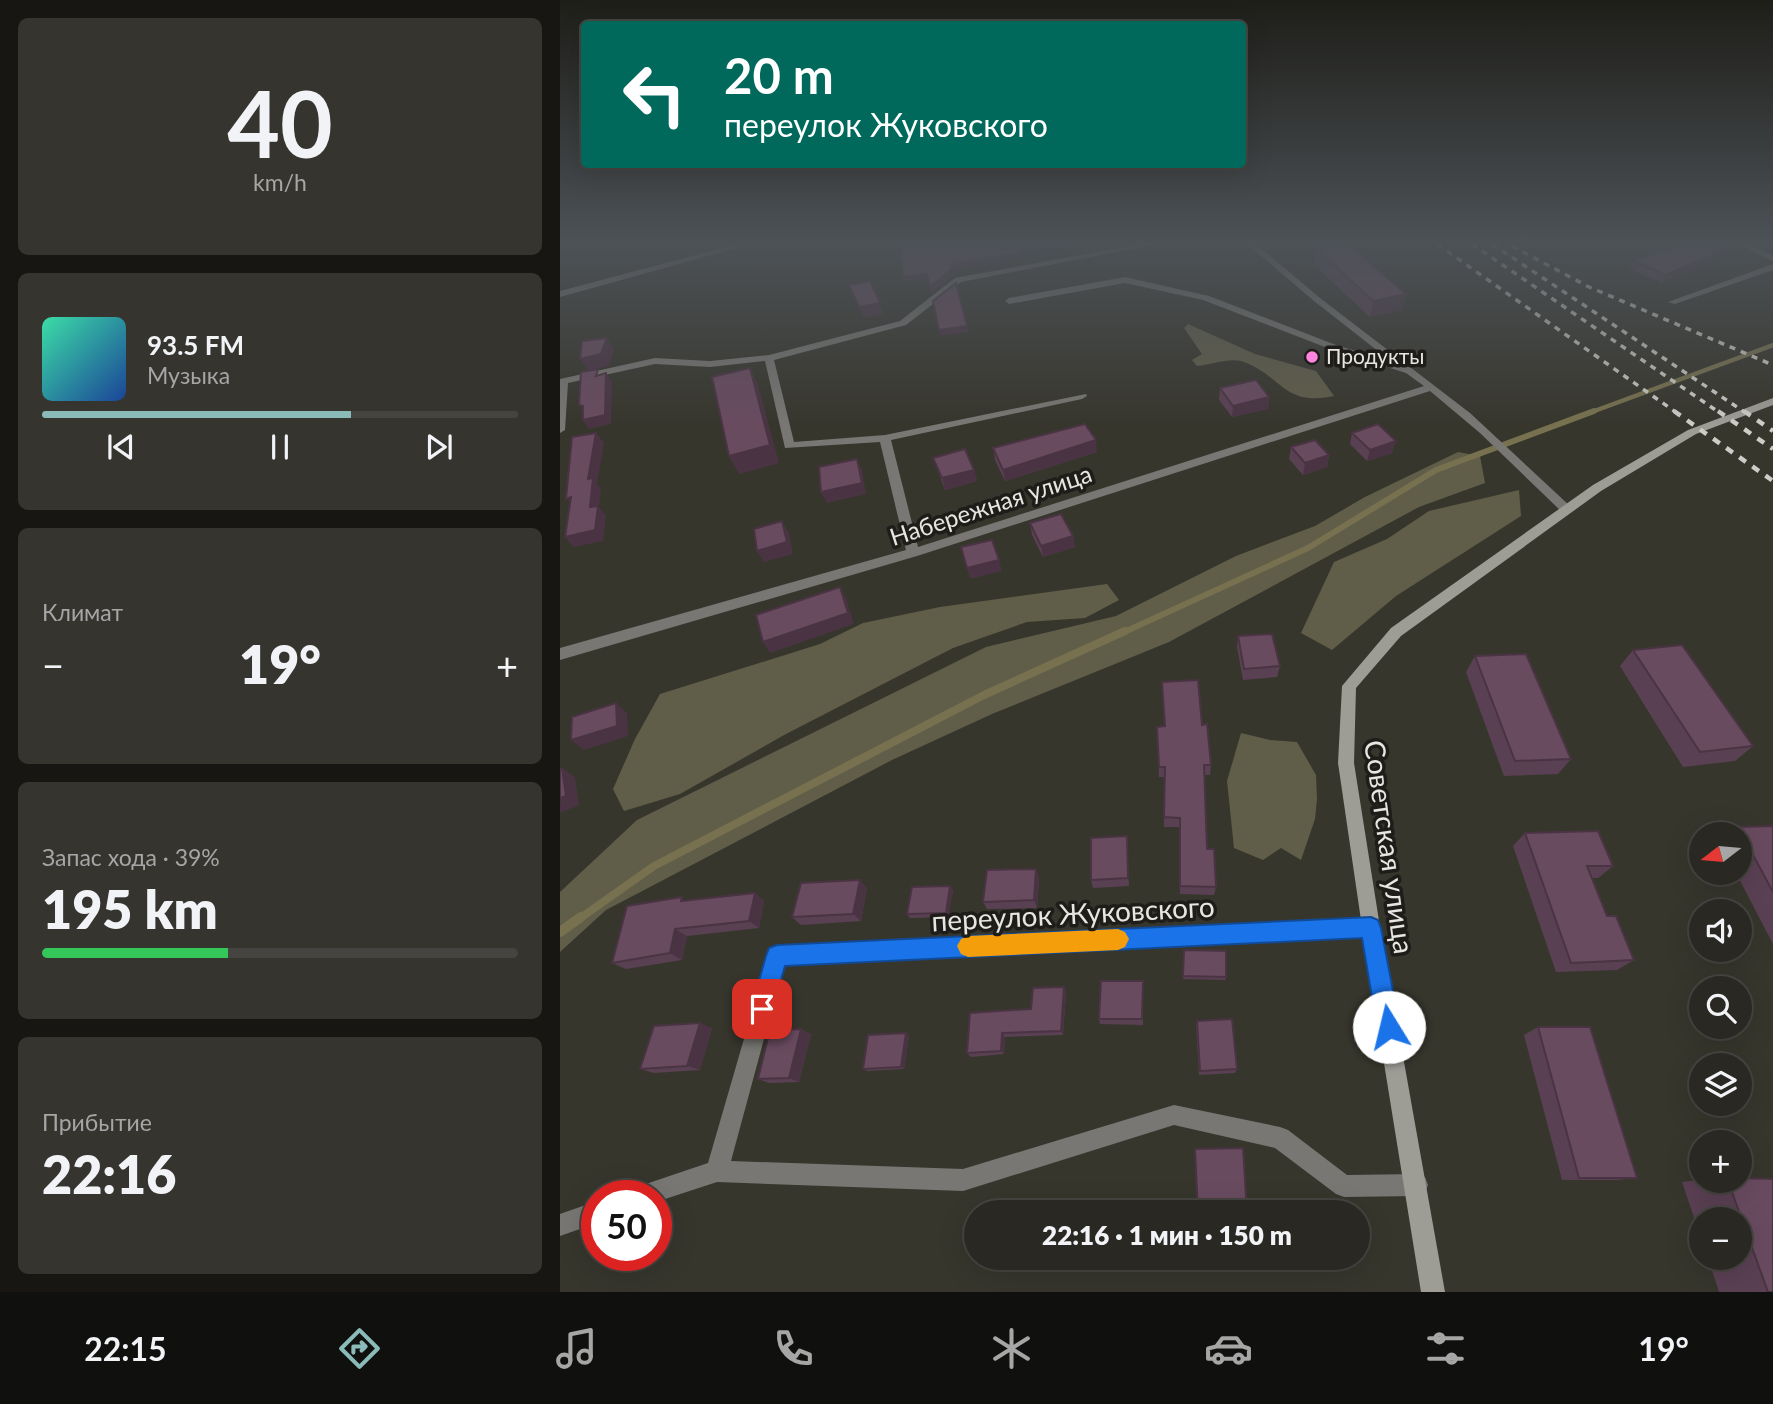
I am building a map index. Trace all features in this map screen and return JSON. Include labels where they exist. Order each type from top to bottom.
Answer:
[{"type":"main road","name":"Советская улица","points":[[1433,1292],[1417,1185],[1371,928],[1346,763],[1349,686],[1396,632],[1566,509],[1646,457],[1692,432],[1773,401]]},
{"type":"street","points":[[560,430],[563,381],[655,361],[710,364],[769,358],[903,323],[926,304]]},
{"type":"street","points":[[1222,304],[1333,347],[1407,370]]},
{"type":"street","points":[[1322,304],[1432,387],[1493,439],[1566,509]]},
{"type":"street","points":[[769,358],[789,446],[885,439],[1082,396]]},
{"type":"street","name":"Набережная улица","points":[[560,654],[913,553],[1432,387]]},
{"type":"street","points":[[885,439],[913,553]]},
{"type":"street","name":"переулок Жуковского","points":[[717,1171],[777,956],[1371,928]]},
{"type":"street","points":[[672,1186],[717,1171],[963,1180],[1174,1115],[1280,1138],[1344,1186],[1417,1185]]},
{"type":"street","points":[[560,1224],[581,1217]]},
{"type":"shaded area","points":[[1188,324],[1255,354],[1316,371],[1334,396],[1303,397],[1241,361],[1197,366],[1192,360],[1202,354],[1184,328]]},
{"type":"shaded area","points":[[1458,452],[1480,456],[1485,483],[1419,507],[1169,642],[992,714],[892,760],[606,910],[560,952],[560,892],[637,820],[986,647],[1116,616],[1236,556],[1315,526],[1365,497]]},
{"type":"shaded area","points":[[1519,490],[1521,516],[1396,596],[1332,650],[1301,633],[1334,562],[1387,539],[1429,511]]},
{"type":"shaded area","points":[[1107,584],[1119,600],[1085,618],[1027,622],[953,648],[786,734],[680,794],[624,811],[613,789],[635,739],[660,694],[820,644],[863,623],[940,607]]},
{"type":"shaded area","points":[[1241,733],[1270,740],[1297,742],[1316,775],[1315,819],[1301,860],[1281,848],[1263,860],[1234,848],[1227,781]]},
{"type":"building","points":[[934,304],[961,304],[967,326],[939,330]]},
{"type":"building","points":[[607,338],[601,354],[580,359],[582,341]]},
{"type":"building","points":[[750,368],[770,445],[729,456],[712,377]]},
{"type":"building","points":[[598,369],[596,376],[606,373],[605,415],[583,420],[583,406],[579,405],[581,372]]},
{"type":"building","points":[[1256,380],[1269,397],[1233,406],[1220,388]]},
{"type":"building","points":[[1085,424],[1096,440],[1003,470],[993,448]]},
{"type":"building","points":[[1378,424],[1396,441],[1370,450],[1352,433]]},
{"type":"building","points":[[596,433],[588,479],[593,478],[590,507],[598,506],[595,530],[565,537],[571,497],[566,499],[572,437]]},
{"type":"building","points":[[1315,440],[1329,455],[1305,463],[1291,447]]},
{"type":"building","points":[[965,449],[974,470],[942,478],[933,458]]},
{"type":"building","points":[[857,459],[862,483],[821,492],[819,467]]},
{"type":"building","points":[[1061,514],[1073,536],[1041,546],[1030,523]]},
{"type":"building","points":[[782,521],[787,542],[757,551],[754,529]]},
{"type":"building","points":[[992,540],[999,560],[967,568],[961,547]]},
{"type":"building","points":[[840,587],[848,613],[763,642],[756,615]]},
{"type":"building","points":[[1272,634],[1280,666],[1244,669],[1238,636]]},
{"type":"building","points":[[1682,645],[1753,746],[1700,752],[1633,650]]},
{"type":"building","points":[[1526,654],[1571,759],[1515,761],[1475,656]]},
{"type":"building","points":[[1198,680],[1202,725],[1207,724],[1211,765],[1204,765],[1207,849],[1214,849],[1216,887],[1180,886],[1180,818],[1164,817],[1165,767],[1159,767],[1157,727],[1165,726],[1162,682]]},
{"type":"building","points":[[616,703],[617,726],[571,740],[572,717]]},
{"type":"building","points":[[562,768],[566,796],[560,798],[560,769]]},
{"type":"building","points":[[1773,826],[1773,892],[1752,853],[1752,827]]},
{"type":"building","points":[[1598,831],[1613,866],[1587,866],[1607,916],[1616,916],[1634,960],[1571,963],[1525,833]]},
{"type":"building","points":[[1127,836],[1128,878],[1091,880],[1091,838]]},
{"type":"building","points":[[1036,869],[1034,900],[983,902],[987,870]]},
{"type":"building","points":[[860,880],[853,914],[792,917],[801,883]]},
{"type":"building","points":[[950,886],[946,913],[907,914],[912,887]]},
{"type":"building","points":[[755,893],[749,921],[675,929],[670,953],[612,963],[627,906],[682,897],[681,901]]},
{"type":"building","points":[[1184,950],[1226,951],[1226,977],[1183,976]]},
{"type":"building","points":[[1101,981],[1143,981],[1142,1019],[1099,1019]]},
{"type":"building","points":[[1064,987],[1061,1031],[1002,1033],[1001,1051],[967,1053],[970,1013],[1031,1009],[1033,988]]},
{"type":"building","points":[[1232,1019],[1237,1069],[1200,1071],[1197,1021]]},
{"type":"building","points":[[700,1023],[687,1066],[640,1069],[654,1026]]},
{"type":"building","points":[[1538,1027],[1590,1027],[1637,1178],[1579,1178]]},
{"type":"building","points":[[801,1029],[789,1078],[758,1079],[770,1030]]},
{"type":"building","points":[[906,1033],[901,1067],[863,1069],[868,1035]]},
{"type":"building","points":[[1243,1148],[1246,1200],[1197,1200],[1195,1149]]},
{"type":"building","points":[[1752,1178],[1773,1179],[1773,1292],[1768,1292],[1752,1248],[1752,1207],[1737,1207],[1732,1193],[1752,1193]]},
{"type":"waterway","points":[[1589,413],[1773,345]]},
{"type":"waterway","points":[[1122,633],[1308,548],[1436,470],[1594,411]]},
{"type":"waterway","points":[[579,919],[654,866],[984,695],[1125,631]]},
{"type":"waterway","points":[[560,932],[581,917]]},
{"type":"railway","points":[[1523,304],[1677,413]]},
{"type":"railway","points":[[1560,304],[1720,413]]},
{"type":"railway","points":[[1583,304],[1746,413]]},
{"type":"railway","points":[[1630,304],[1773,365]]},
{"type":"railway","points":[[1674,411],[1773,481]]},
{"type":"railway","points":[[1718,411],[1773,449]]},
{"type":"railway","points":[[1744,411],[1773,431]]},
{"type":"slow traffic","points":[[968,946],[1118,939]]},
{"type":"place","name":"Продукты","points":[[1312,357]]},
{"type":"route","points":[[762,1009],[777,956],[1371,928],[1389,1027]]}]
